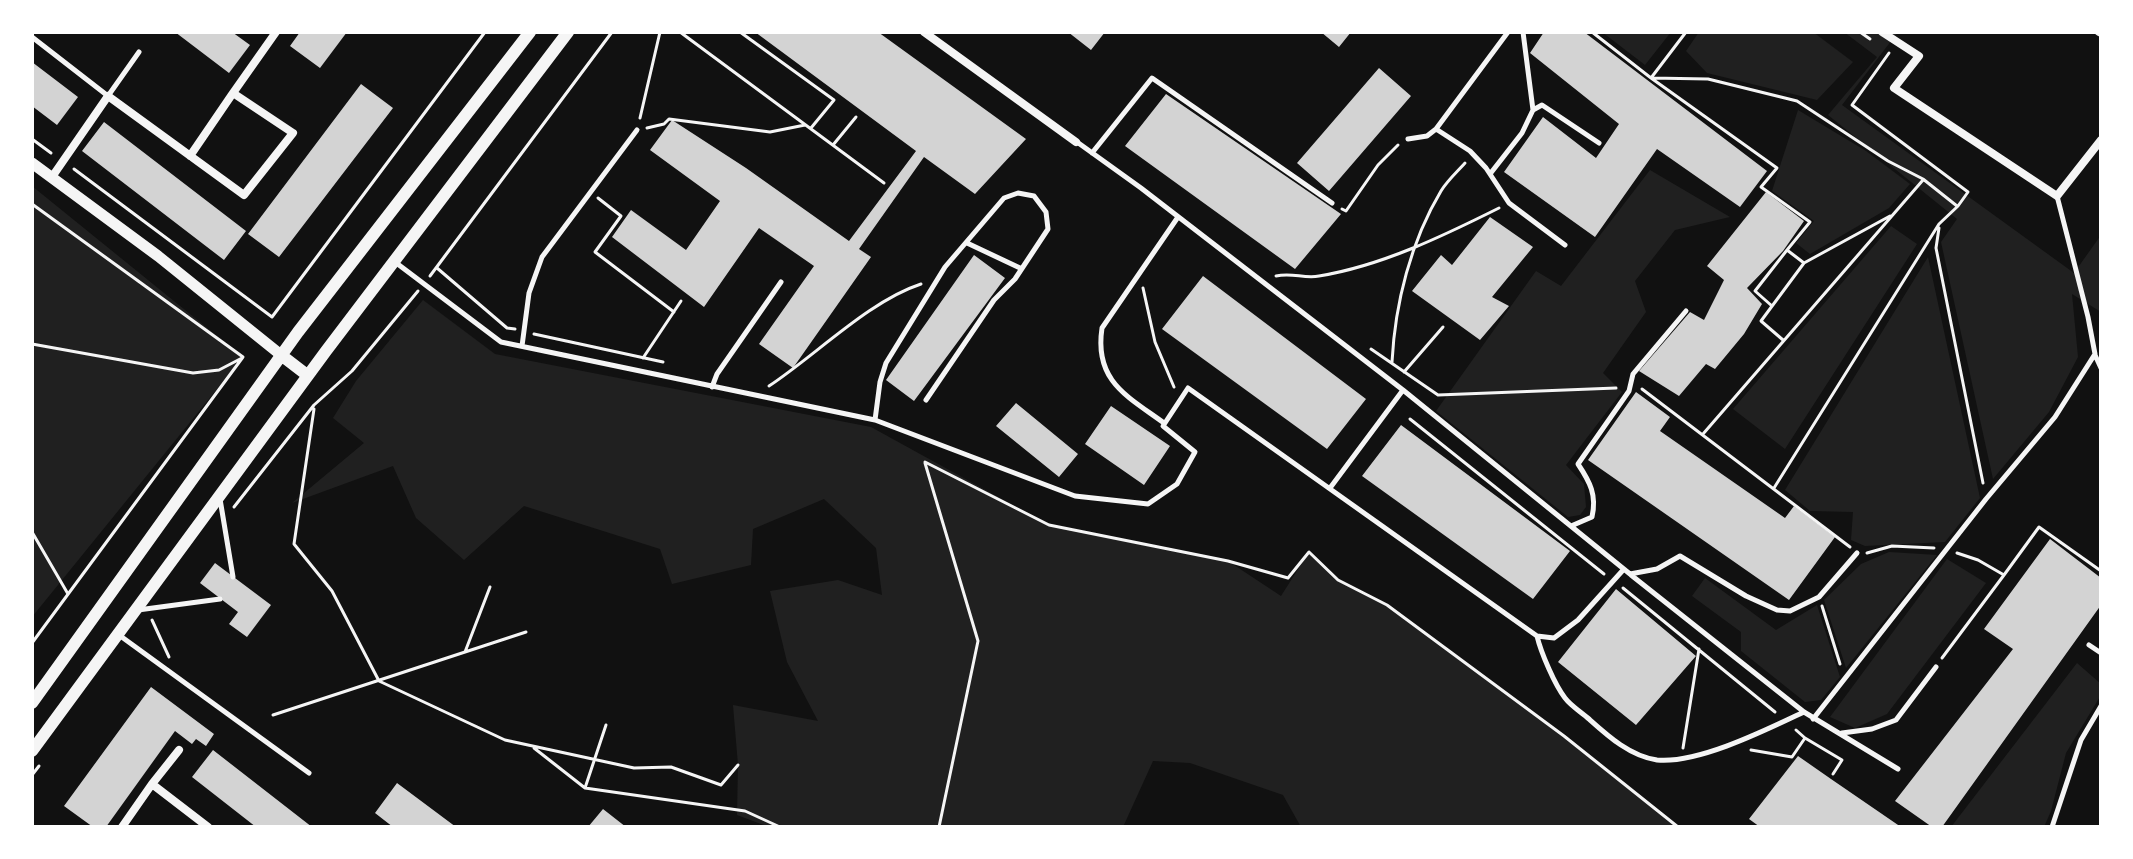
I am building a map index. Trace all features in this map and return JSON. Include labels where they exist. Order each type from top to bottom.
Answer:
[{"type":"main road","points":[[32,703],[281,355],[530,32]]},
{"type":"main road","points":[[32,751],[124,638],[137,610],[307,375],[568,32]]},
{"type":"main road","points":[[281,355],[307,375]]},
{"type":"street","points":[[190,156],[276,32]]},
{"type":"street","points":[[924,32],[1076,142]]},
{"type":"street","points":[[1887,34],[1919,56],[1894,88],[2057,196],[2101,140]]},
{"type":"street","points":[[52,177],[108,96],[244,195],[293,133],[233,93]]},
{"type":"street","points":[[32,163],[158,256],[281,355]]},
{"type":"street","points":[[122,827],[179,750]]},
{"type":"street","points":[[152,784],[208,827]]},
{"type":"lane","points":[[1408,139],[1427,136],[1436,129],[1508,32]]},
{"type":"lane","points":[[1490,174],[1522,133],[1533,110],[1523,32]]},
{"type":"lane","points":[[32,37],[108,96],[139,52]]},
{"type":"lane","points":[[1092,153],[1152,78],[1332,203]]},
{"type":"lane","points":[[1533,110],[1542,105],[1599,143]]},
{"type":"lane","points":[[1436,129],[1473,154],[1509,203],[1565,245]]},
{"type":"lane","points":[[522,346],[529,293],[542,257],[637,130]]},
{"type":"lane","points":[[1076,142],[1403,390],[1813,719],[1898,769]]},
{"type":"lane","points":[[875,420],[886,363],[939,278],[1004,198],[1018,193],[1030,194],[1044,206],[1049,225],[1015,279],[994,300],[926,400]]},
{"type":"lane","points":[[2057,196],[2101,368]]},
{"type":"lane","points":[[394,262],[501,342],[875,420],[1075,496],[1148,504],[1177,484],[1195,452],[1164,424],[1134,404],[1111,381],[1103,366],[1099,344],[1102,328],[1178,217]]},
{"type":"lane","points":[[966,243],[1020,268]]},
{"type":"lane","points":[[712,387],[717,374],[781,282]]},
{"type":"lane","points":[[1571,526],[1592,517],[1595,502],[1590,482],[1578,464],[1630,386],[1633,374],[1686,311]]},
{"type":"lane","points":[[1813,719],[1986,499],[2055,417],[2095,354]]},
{"type":"lane","points":[[1164,424],[1188,388],[1537,636],[1554,638],[1578,620],[1624,569]]},
{"type":"lane","points":[[1330,488],[1403,390]]},
{"type":"lane","points":[[220,498],[233,577]]},
{"type":"lane","points":[[1630,574],[1657,569],[1680,556],[1746,596],[1777,610],[1790,611],[1819,597],[1857,553]]},
{"type":"lane","points":[[137,610],[220,599]]},
{"type":"lane","points":[[1537,636],[1539,647],[1565,699],[1632,751],[1655,760],[1681,759],[1728,745],[1804,712]]},
{"type":"lane","points":[[124,638],[309,773]]},
{"type":"lane","points":[[2089,645],[2101,653]]},
{"type":"lane","points":[[1838,732],[1847,734],[1896,720],[1936,667]]},
{"type":"lane","points":[[2052,827],[2081,740],[2101,706]]},
{"type":"path","points":[[32,139],[272,317],[485,32]]},
{"type":"path","points":[[224,520],[314,405],[352,371],[423,284],[612,32]]},
{"type":"path","points":[[660,32],[637,130],[664,124],[669,119],[770,132],[805,125]]},
{"type":"path","points":[[680,32],[884,183]]},
{"type":"path","points":[[740,32],[834,100],[810,128]]},
{"type":"path","points":[[1592,32],[1777,168],[1761,187],[1810,222],[1755,291],[1772,306]]},
{"type":"path","points":[[1651,78],[1686,32]]},
{"type":"path","points":[[1774,488],[1939,224],[1968,192],[1852,105],[1885,61]]},
{"type":"path","points":[[1651,78],[1708,79],[1797,101],[1888,161],[1923,179],[1958,206]]},
{"type":"path","points":[[833,145],[856,117]]},
{"type":"path","points":[[1332,203],[1346,211],[1378,165],[1408,139]]},
{"type":"path","points":[[1392,363],[1397,309],[1417,245],[1442,189],[1473,154]]},
{"type":"path","points":[[1703,434],[1923,179]]},
{"type":"path","points":[[591,192],[621,216],[595,252],[674,312]]},
{"type":"path","points":[[1273,277],[1290,273],[1315,277],[1376,261],[1509,203]]},
{"type":"path","points":[[32,204],[243,357]]},
{"type":"path","points":[[1784,341],[1761,321],[1804,263],[1830,246],[1894,215]]},
{"type":"path","points":[[1939,224],[1936,248],[1986,499]]},
{"type":"path","points":[[1787,250],[1804,263]]},
{"type":"path","points":[[1139,273],[1157,349],[1180,399]]},
{"type":"path","points":[[769,386],[878,306],[909,288],[939,278]]},
{"type":"path","points":[[643,358],[681,301]]},
{"type":"path","points":[[1404,372],[1443,327]]},
{"type":"path","points":[[1363,343],[1438,395],[1637,385],[1836,536]]},
{"type":"path","points":[[32,344],[193,373],[219,370],[243,357]]},
{"type":"path","points":[[32,643],[243,357]]},
{"type":"path","points":[[314,405],[294,544],[332,591],[379,681],[505,740],[634,768],[671,767],[721,785],[738,765]]},
{"type":"path","points":[[1410,419],[1786,721]]},
{"type":"path","points":[[939,827],[978,641],[925,462],[1049,525],[1228,561],[1288,578],[1309,552],[1338,580],[1387,605],[1564,736],[1678,827]]},
{"type":"path","points":[[2013,563],[2039,527],[2101,571]]},
{"type":"path","points":[[32,532],[68,594]]},
{"type":"path","points":[[1936,667],[1964,625],[2004,575]]},
{"type":"path","points":[[465,652],[490,587]]},
{"type":"path","points":[[1819,597],[1845,679]]},
{"type":"path","points":[[124,638],[149,615],[179,679]]},
{"type":"path","points":[[273,715],[526,632]]},
{"type":"path","points":[[1681,759],[1699,649]]},
{"type":"path","points":[[585,788],[606,725]]},
{"type":"path","points":[[1728,745],[1792,757],[1805,738],[1842,760],[1833,774]]},
{"type":"path","points":[[531,745],[585,788],[745,811],[780,827]]},
{"type":"path","points":[[32,775],[41,763]]},
{"type":"shaded area","points":[[1602,32],[1671,32],[1645,65]]},
{"type":"shaded area","points":[[1699,32],[1813,32],[1853,62],[1817,100],[1707,73],[1686,51]]},
{"type":"shaded area","points":[[1844,32],[1898,32],[1842,105],[2074,273],[2101,235],[2101,312],[2072,294],[2078,357],[2049,412],[1993,479],[1941,242],[1957,219],[1828,115],[1877,57]]},
{"type":"shaded area","points":[[1798,110],[1866,151],[1910,184],[1889,208],[1810,254],[1796,243],[1814,221],[1772,191]]},
{"type":"shaded area","points":[[1650,170],[1730,217],[1675,230],[1635,281],[1646,312],[1603,373],[1622,392],[1566,465],[1584,484],[1586,507],[1580,515],[1568,517],[1436,411],[1536,271],[1561,286]]},
{"type":"shaded area","points":[[32,186],[243,357],[32,617]]},
{"type":"shaded area","points":[[1891,226],[1917,244],[1785,449],[1733,409]]},
{"type":"shaded area","points":[[1928,257],[1980,498],[1945,542],[1865,546],[1851,540],[1853,512],[1810,511],[1785,490]]},
{"type":"shaded area","points":[[423,300],[495,354],[871,427],[1049,525],[1228,561],[1281,596],[1309,552],[1338,580],[1387,605],[1564,736],[1678,827],[1301,827],[1283,795],[1190,763],[1153,761],[1123,827],[769,827],[737,815],[738,765],[733,705],[818,721],[787,662],[770,591],[838,580],[882,595],[876,548],[824,499],[753,529],[751,565],[672,584],[660,549],[524,506],[464,560],[416,518],[393,466],[292,503],[364,443],[333,418],[356,381]]},
{"type":"shaded area","points":[[1889,552],[1937,555],[1846,668],[1824,600],[1861,564]]},
{"type":"shaded area","points":[[1947,559],[1986,583],[1887,714],[1855,728],[1830,717]]},
{"type":"shaded area","points":[[1705,578],[1776,630],[1817,605],[1840,677],[1821,700],[1805,702],[1741,651],[1741,632],[1692,596]]},
{"type":"shaded area","points":[[2077,663],[2101,684],[2101,695],[2066,753],[2044,827],[1951,827]]},
{"type":"building","points":[[175,32],[232,32],[250,45],[229,73]]},
{"type":"building","points":[[300,32],[347,32],[320,68],[290,46]]},
{"type":"building","points":[[755,32],[878,32],[1026,139],[975,194],[924,157],[859,249],[871,257],[793,368],[759,344],[814,266],[759,228],[704,307],[612,237],[631,210],[686,250],[720,201],[650,150],[672,120],[849,241],[916,151]]},
{"type":"building","points":[[1068,32],[1105,32],[1091,50]]},
{"type":"building","points":[[1321,32],[1351,32],[1339,47]]},
{"type":"building","points":[[1544,32],[1584,32],[1767,171],[1740,207],[1657,149],[1595,237],[1504,172],[1543,117],[1596,158],[1619,124],[1530,53]]},
{"type":"building","points":[[32,62],[78,97],[57,125],[32,106]]},
{"type":"building","points":[[1379,68],[1411,96],[1329,191],[1297,163]]},
{"type":"building","points":[[361,84],[393,108],[279,257],[248,234]]},
{"type":"building","points":[[1166,94],[1341,214],[1295,269],[1125,146]]},
{"type":"building","points":[[104,122],[246,231],[224,260],[82,151]]},
{"type":"building","points":[[1766,192],[1804,221],[1783,251],[1747,288],[1762,304],[1744,334],[1715,369],[1706,364],[1679,396],[1639,371],[1690,312],[1704,320],[1724,280],[1707,266]]},
{"type":"building","points":[[1490,217],[1533,247],[1492,297],[1509,306],[1480,340],[1412,291],[1441,255],[1452,265]]},
{"type":"building","points":[[974,255],[1005,278],[914,401],[886,380]]},
{"type":"building","points":[[1203,276],[1366,399],[1327,449],[1162,329]]},
{"type":"building","points":[[1636,392],[1670,417],[1660,431],[1785,518],[1794,506],[1835,537],[1789,600],[1588,460]]},
{"type":"building","points":[[1016,403],[1078,454],[1059,477],[996,426]]},
{"type":"building","points":[[1111,406],[1170,446],[1144,485],[1085,444]]},
{"type":"building","points":[[1401,425],[1570,551],[1533,599],[1362,476]]},
{"type":"building","points":[[2050,539],[2101,578],[2101,605],[1942,827],[1932,827],[1895,801],[2013,649],[1984,629]]},
{"type":"building","points":[[215,563],[271,605],[247,637],[229,624],[238,612],[200,583]]},
{"type":"building","points":[[1616,589],[1696,656],[1636,725],[1558,662]]},
{"type":"building","points":[[151,687],[214,734],[206,746],[196,739],[192,744],[175,731],[106,827],[93,827],[64,806]]},
{"type":"building","points":[[213,750],[312,827],[256,827],[192,777]]},
{"type":"building","points":[[1798,756],[1901,827],[1760,827],[1749,819]]},
{"type":"building","points":[[397,783],[456,827],[393,827],[375,813]]},
{"type":"building","points":[[603,809],[626,827],[588,827]]}]
